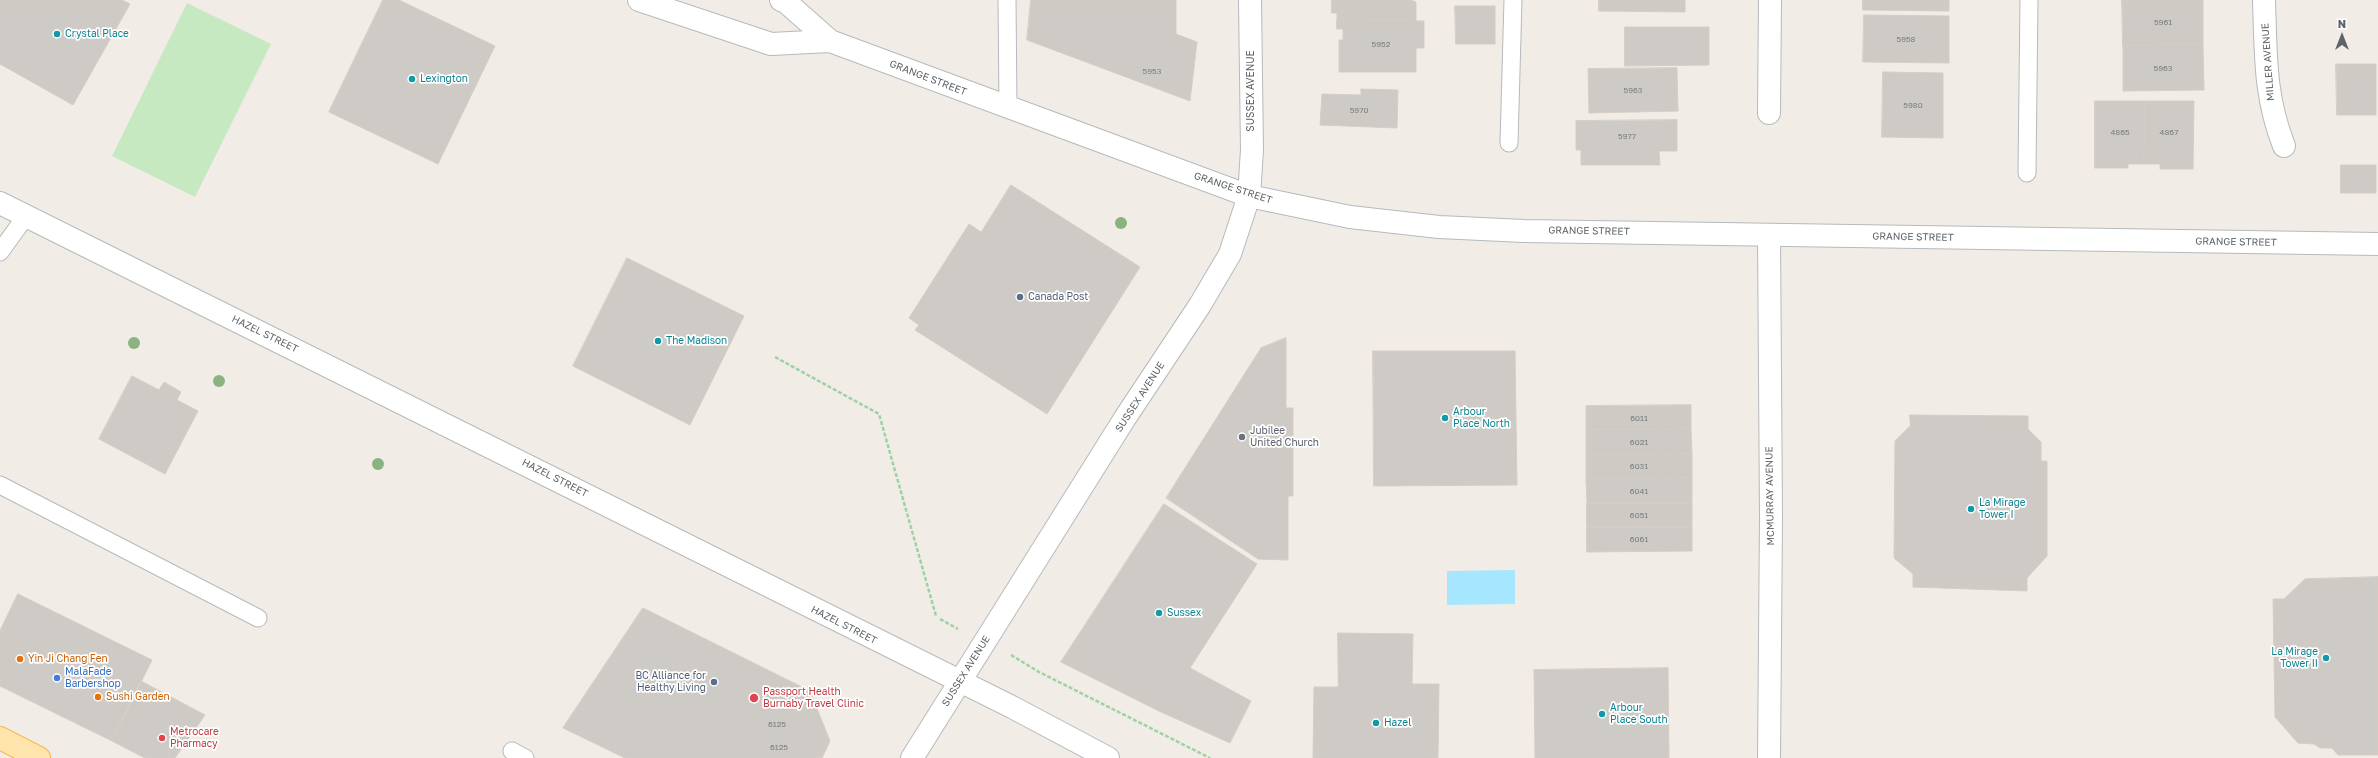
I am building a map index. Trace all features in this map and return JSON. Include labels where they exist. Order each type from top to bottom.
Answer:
[{"type":"main road","points":[[0,738],[39,758]]},
{"type":"street","name":"GRANGE STREET","points":[[639,0],[771,44],[830,41]]},
{"type":"street","name":"GRANGE STREET","points":[[781,0],[786,2],[830,41],[1249,196],[1350,217],[1439,227],[1524,231],[2378,244]]},
{"type":"street","name":"SUSSEX AVENUE","points":[[912,758],[958,682],[1220,272],[1230,254],[1249,196],[1252,150],[1250,0]]},
{"type":"street","points":[[1769,113],[1770,0]]},
{"type":"street","name":"MILLER AVENUE","points":[[2264,0],[2268,91],[2274,120],[2284,146]]},
{"type":"street","name":"HAZEL STREET","points":[[0,203],[461,431],[958,682],[1012,707],[1108,758]]},
{"type":"street","name":"MCMURRAY AVENUE","points":[[1769,235],[1771,518],[1769,758]]},
{"type":"lane","points":[[1007,0],[1008,108]]},
{"type":"lane","points":[[1509,143],[1513,0]]},
{"type":"lane","points":[[2027,173],[2029,0]]},
{"type":"lane","points":[[0,252],[26,216]]},
{"type":"lane","points":[[0,485],[258,618]]},
{"type":"path","points":[[775,357],[879,414],[936,616]]},
{"type":"path","points":[[1019,658],[1039,672],[1210,758]]},
{"type":"green space","points":[[187,3],[271,44],[195,197],[112,156]]},
{"type":"water","points":[[1515,570],[1515,604],[1447,605],[1447,571]]},
{"type":"building","name":"Crystal Place","points":[[0,0],[122,0],[130,4],[73,105],[0,64]]},
{"type":"building","name":"Lexington","points":[[383,0],[399,0],[495,46],[438,164],[329,112]]},
{"type":"building","points":[[1031,0],[1176,0],[1176,34],[1197,42],[1190,101],[1027,40]]},
{"type":"building","points":[[1332,0],[1411,0],[1416,2],[1416,21],[1337,20],[1337,13],[1332,13]]},
{"type":"building","points":[[1599,0],[1685,0],[1685,12],[1599,11]]},
{"type":"building","points":[[1863,0],[1949,0],[1949,11],[1863,10]]},
{"type":"building","points":[[2122,0],[2203,0],[2203,44],[2123,46]]},
{"type":"building","points":[[1455,6],[1495,6],[1495,44],[1456,44]]},
{"type":"building","points":[[1864,15],[1949,16],[1949,63],[1863,62]]},
{"type":"building","points":[[1337,20],[1424,21],[1424,48],[1416,48],[1416,72],[1339,72],[1339,40],[1343,40],[1343,29],[1337,29]]},
{"type":"building","points":[[1625,27],[1709,27],[1709,65],[1625,66]]},
{"type":"building","points":[[2203,44],[2204,90],[2123,91],[2123,46]]},
{"type":"building","points":[[2336,64],[2376,64],[2376,115],[2337,115]]},
{"type":"building","points":[[1677,68],[1678,111],[1589,113],[1588,69]]},
{"type":"building","points":[[1883,72],[1943,73],[1943,138],[1882,137]]},
{"type":"building","points":[[1361,89],[1398,90],[1397,128],[1320,125],[1322,94],[1361,95]]},
{"type":"building","points":[[2095,101],[2145,101],[2144,164],[2128,164],[2128,168],[2095,168]]},
{"type":"building","points":[[2145,101],[2194,101],[2193,169],[2160,169],[2160,164],[2144,164]]},
{"type":"building","points":[[1677,120],[1677,151],[1659,151],[1660,165],[1581,165],[1581,150],[1576,150],[1576,121]]},
{"type":"building","points":[[2341,165],[2376,165],[2376,193],[2341,193]]},
{"type":"building","points":[[1011,185],[1140,267],[1047,414],[915,330],[919,325],[909,318],[969,224],[981,232]]},
{"type":"building","name":"The Madison","points":[[627,258],[744,316],[690,425],[573,366]]},
{"type":"building","points":[[1286,338],[1286,408],[1293,408],[1293,496],[1288,496],[1288,560],[1258,559],[1166,498],[1261,348]]},
{"type":"building","name":"Arbour Place North","points":[[1373,351],[1515,351],[1517,485],[1374,486]]},
{"type":"building","points":[[132,376],[159,390],[164,382],[181,392],[177,400],[198,411],[165,474],[99,439]]},
{"type":"building","points":[[1691,405],[1691,429],[1586,430],[1586,406]]},
{"type":"building","name":"La Mirage Tower I","points":[[1910,415],[2028,416],[2028,429],[2041,442],[2041,461],[2047,461],[2047,556],[2027,578],[2027,591],[1913,587],[1913,574],[1894,558],[1895,441],[1910,426]]},
{"type":"building","points":[[1691,429],[1692,454],[1586,455],[1586,430]]},
{"type":"building","points":[[1692,454],[1692,478],[1586,479],[1586,455]]},
{"type":"building","points":[[1692,478],[1692,503],[1587,503],[1586,479]]},
{"type":"building","points":[[1587,503],[1692,503],[1692,527],[1587,527]]},
{"type":"building","name":"Sussex","points":[[1164,504],[1257,564],[1190,668],[1251,701],[1230,743],[1161,712],[1061,662]]},
{"type":"building","points":[[1587,527],[1692,527],[1692,551],[1587,552]]},
{"type":"building","name":"La Mirage Tower II","points":[[2378,577],[2378,755],[2338,755],[2332,748],[2320,748],[2314,744],[2298,743],[2275,717],[2273,599],[2284,599],[2305,579]]},
{"type":"building","points":[[18,594],[152,660],[112,741],[0,686],[0,631]]},
{"type":"building","points":[[643,608],[810,691],[830,741],[822,758],[625,758],[563,728]]},
{"type":"building","name":"Hazel","points":[[1338,633],[1413,634],[1412,684],[1439,684],[1438,758],[1313,758],[1314,687],[1338,687]]},
{"type":"building","name":"Arbour Place South","points":[[1668,668],[1669,758],[1535,758],[1534,670]]},
{"type":"building","points":[[141,681],[205,715],[175,758],[145,758],[112,741]]},
{"type":"place","name":"Crystal Place","points":[[57,34]]},
{"type":"place","name":"Lexington","points":[[412,79]]},
{"type":"place","name":"Canada Post","points":[[1020,297]]},
{"type":"place","name":"The Madison","points":[[658,341]]},
{"type":"place","name":"Arbour Place North","points":[[1445,418]]},
{"type":"place","name":"Jubilee United Church","points":[[1242,437]]},
{"type":"place","name":"La Mirage Tower I","points":[[1971,509]]},
{"type":"place","name":"Sussex","points":[[1159,613]]},
{"type":"place","name":"La Mirage Tower II","points":[[2326,658]]},
{"type":"place","name":"Yin Ji Chang Fen","points":[[20,659]]},
{"type":"place","name":"MalaFade Barbershop","points":[[57,678]]},
{"type":"place","name":"BC Alliance for Healthy Living","points":[[714,682]]},
{"type":"place","name":"Sushi Garden","points":[[98,697]]},
{"type":"place","name":"Passport Health Burnaby Travel Clinic","points":[[754,698]]},
{"type":"place","name":"Arbour Place South","points":[[1602,714]]},
{"type":"place","name":"Hazel","points":[[1376,723]]},
{"type":"place","name":"Metrocare Pharmacy","points":[[162,738]]}]
